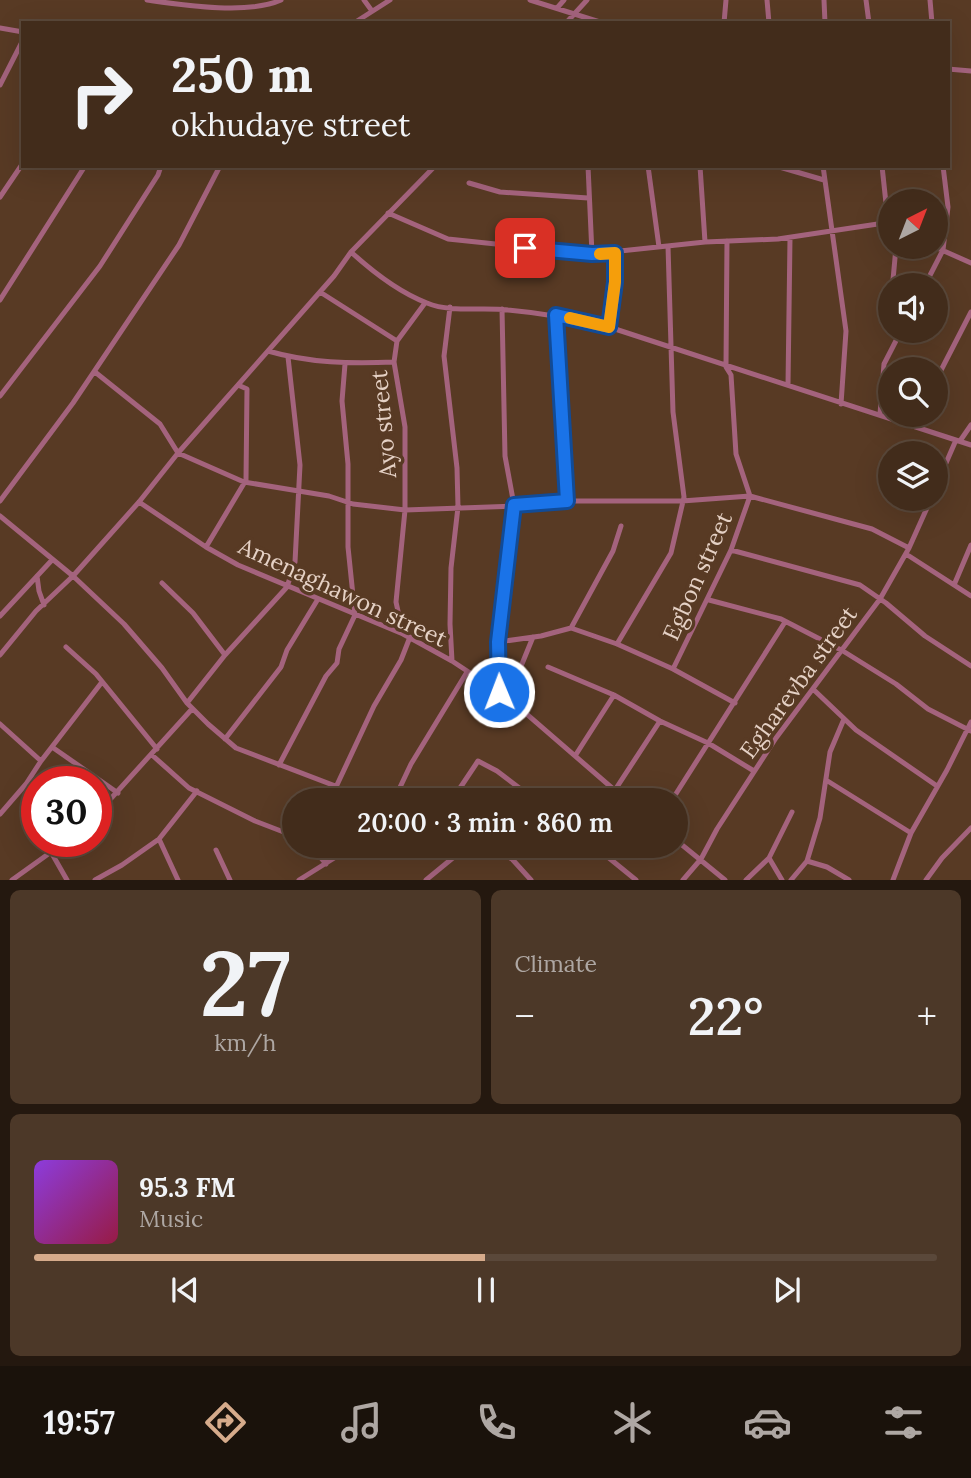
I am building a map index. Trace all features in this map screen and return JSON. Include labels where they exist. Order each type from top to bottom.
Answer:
[{"type":"street","points":[[147,0],[192,6],[240,7],[269,6],[281,0]]},
{"type":"street","points":[[364,0],[372,11]]},
{"type":"street","points":[[357,21],[390,0]]},
{"type":"street","points":[[530,0],[598,21]]},
{"type":"street","points":[[557,8],[564,0]]},
{"type":"street","points":[[568,21],[587,0]]},
{"type":"street","points":[[724,21],[726,0]]},
{"type":"street","points":[[767,0],[769,21]]},
{"type":"street","points":[[824,0],[825,21]]},
{"type":"street","points":[[866,0],[869,21]]},
{"type":"street","points":[[930,0],[932,21]]},
{"type":"street","points":[[0,28],[21,32]]},
{"type":"street","points":[[0,85],[21,44]]},
{"type":"street","points":[[950,69],[971,71]]},
{"type":"street","points":[[0,197],[21,166]]},
{"type":"street","points":[[0,300],[84,168]]},
{"type":"street","points":[[0,396],[100,267],[160,168]]},
{"type":"street","points":[[0,500],[95,372],[179,244],[219,168]]},
{"type":"street","points":[[0,655],[36,611],[73,576],[139,502],[177,453],[320,292],[351,252],[433,168]]},
{"type":"street","points":[[588,168],[592,254]]},
{"type":"street","points":[[648,168],[659,247]]},
{"type":"street","points":[[700,168],[705,242]]},
{"type":"street","points":[[783,168],[824,180]]},
{"type":"street","points":[[823,168],[846,331],[841,404]]},
{"type":"street","points":[[882,168],[885,189]]},
{"type":"street","points":[[943,168],[946,189]]},
{"type":"street","points":[[469,183],[500,192],[588,198]]},
{"type":"street","points":[[388,213],[448,240],[592,254],[705,242],[790,238],[878,224]]},
{"type":"street","points":[[788,385],[790,238]]},
{"type":"street","points":[[727,241],[726,367],[732,380],[736,454],[750,496]]},
{"type":"street","points":[[617,644],[671,554],[685,492],[673,412],[668,246]]},
{"type":"street","points":[[351,252],[375,273],[425,303],[556,315],[609,327],[841,404],[878,413]]},
{"type":"street","points":[[948,252],[971,263]]},
{"type":"street","points":[[609,327],[615,282],[615,253]]},
{"type":"street","points":[[320,292],[397,341]]},
{"type":"street","name":"Ayo street","points":[[403,634],[396,602],[405,510],[405,427],[394,362],[397,341],[425,303]]},
{"type":"street","points":[[450,307],[444,356],[457,468],[458,507],[451,568],[452,662]]},
{"type":"street","points":[[499,692],[498,642],[514,505],[505,456],[502,309]]},
{"type":"street","points":[[948,357],[971,312]]},
{"type":"street","points":[[556,315],[567,501]]},
{"type":"street","points":[[268,351],[288,357],[345,364],[394,362]]},
{"type":"street","points":[[187,703],[225,655],[287,587],[295,562],[300,465],[288,357]]},
{"type":"street","points":[[279,765],[326,676],[337,663],[339,649],[355,615],[346,502],[348,464],[342,401],[345,364]]},
{"type":"street","points":[[95,372],[160,424],[177,453],[244,482],[353,505],[405,510],[567,501],[682,501],[750,496],[872,529],[971,596]]},
{"type":"street","points":[[206,547],[246,480],[247,389],[238,385]]},
{"type":"street","points":[[948,461],[958,440],[971,425]]},
{"type":"street","points":[[919,427],[971,444]]},
{"type":"street","name":"Egbon street","points":[[673,669],[709,600],[731,550],[750,496]]},
{"type":"street","name":"Amenaghawon street","points":[[139,502],[238,565],[410,637],[452,662],[508,698],[613,788]]},
{"type":"street","name":"Egharevba street","points":[[683,880],[701,859],[776,738],[880,599],[908,551],[926,511]]},
{"type":"street","points":[[0,516],[73,576],[124,624],[162,668],[192,709],[236,748],[336,787],[374,706],[401,660],[410,637]]},
{"type":"street","points":[[571,628],[612,551],[621,526]]},
{"type":"street","points":[[954,585],[971,545]]},
{"type":"street","points":[[731,550],[860,585],[925,636],[971,666]]},
{"type":"street","points":[[0,616],[52,561]]},
{"type":"street","points":[[37,576],[44,606]]},
{"type":"street","points":[[162,583],[193,613],[225,655]]},
{"type":"street","points":[[225,739],[281,667],[287,650],[318,599]]},
{"type":"street","points":[[709,600],[785,622],[843,651],[896,684],[928,709],[969,730]]},
{"type":"street","points":[[680,788],[785,622]]},
{"type":"street","points":[[498,642],[571,628],[617,644],[673,669],[735,703]]},
{"type":"street","points":[[508,698],[533,637]]},
{"type":"street","points":[[66,647],[102,682],[157,749]]},
{"type":"street","points":[[548,667],[614,695],[660,721],[708,743],[754,771]]},
{"type":"street","points":[[400,788],[411,764],[467,672]]},
{"type":"street","points":[[38,766],[102,682]]},
{"type":"street","points":[[814,690],[844,719],[937,786]]},
{"type":"street","points":[[575,756],[614,695]]},
{"type":"street","points":[[112,799],[192,709]]},
{"type":"street","points":[[792,880],[807,861],[820,818],[830,752],[844,719]]},
{"type":"street","points":[[616,788],[660,721]]},
{"type":"street","points":[[893,880],[911,833],[971,722]]},
{"type":"street","points":[[0,724],[41,761]]},
{"type":"street","points":[[52,747],[118,793]]},
{"type":"street","points":[[152,755],[189,788],[282,831]]},
{"type":"street","points":[[460,788],[478,761],[519,788]]},
{"type":"street","points":[[826,780],[911,833]]},
{"type":"street","points":[[0,814],[21,790]]},
{"type":"street","points":[[95,880],[159,839],[197,791]]},
{"type":"street","points":[[0,799],[8,805]]},
{"type":"street","points":[[746,880],[769,858],[792,812]]},
{"type":"street","points":[[926,880],[942,858],[971,828]]},
{"type":"street","points":[[159,839],[178,880]]},
{"type":"street","points":[[688,849],[725,880]]},
{"type":"street","points":[[216,850],[230,880]]},
{"type":"street","points":[[12,880],[44,857]]},
{"type":"street","points":[[54,857],[67,880]]},
{"type":"street","points":[[321,858],[326,864]]},
{"type":"street","points":[[299,880],[335,858]]},
{"type":"street","points":[[426,880],[453,858]]},
{"type":"street","points":[[510,858],[531,880]]},
{"type":"street","points":[[609,858],[636,880]]},
{"type":"street","points":[[769,858],[782,880]]},
{"type":"street","points":[[807,861],[827,867],[849,880]]},
{"type":"slow traffic","points":[[570,318],[609,327],[615,282],[615,253],[600,254]]},
{"type":"route","points":[[499,692],[498,642],[514,505],[567,501],[556,315],[609,327],[615,282],[615,253],[592,254],[525,248]]}]
